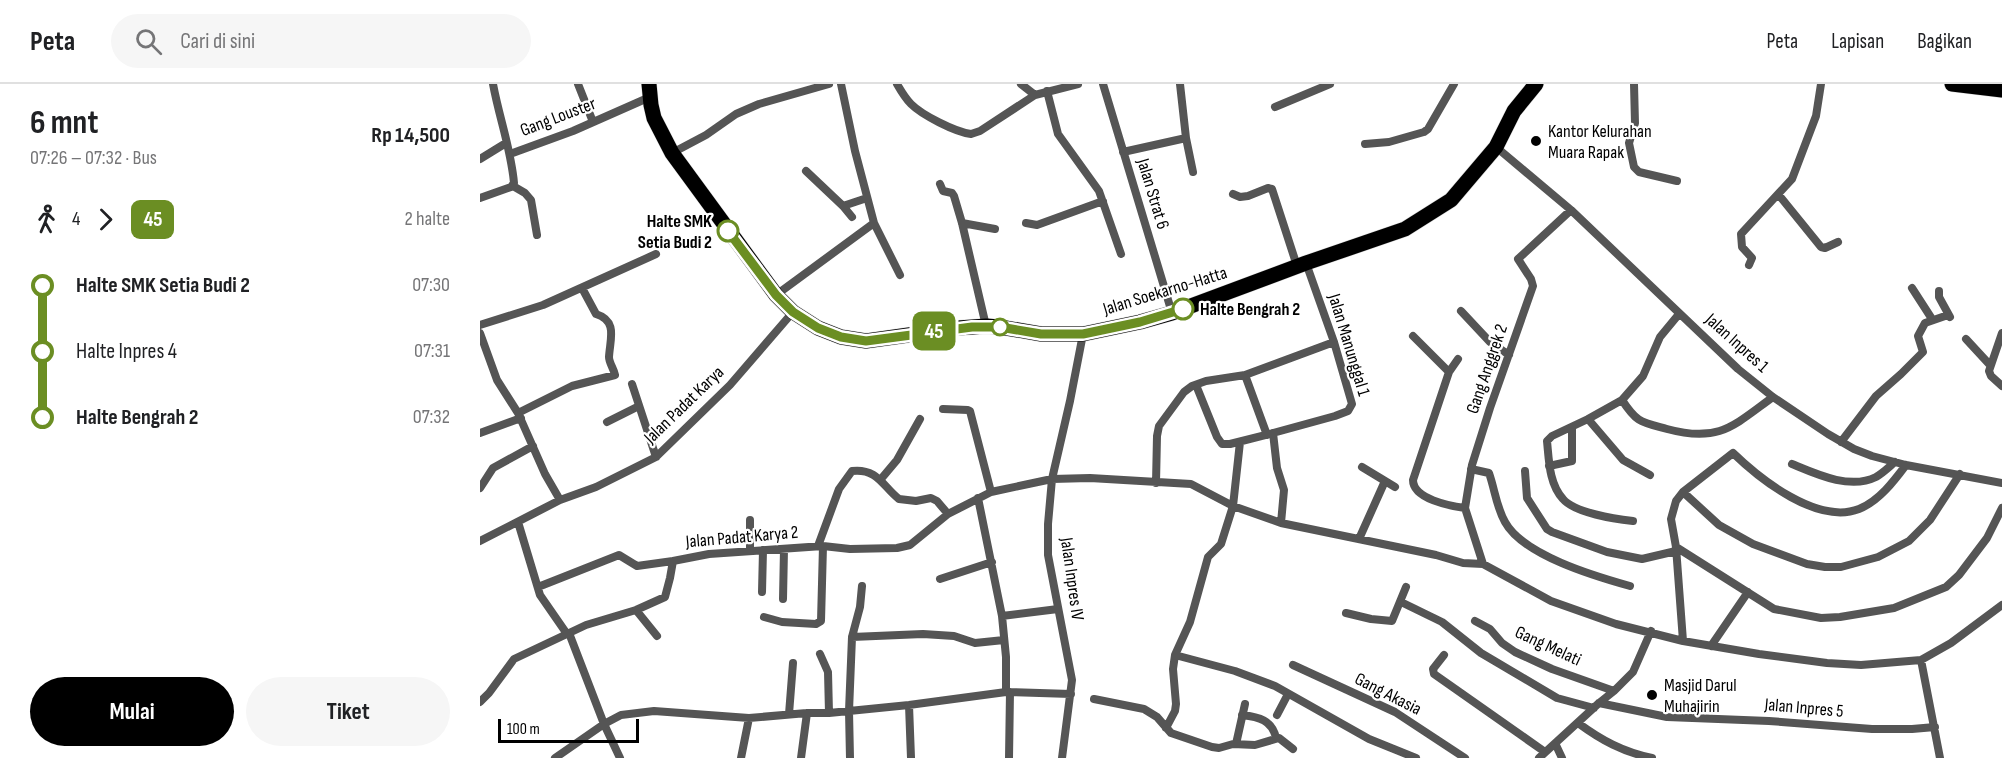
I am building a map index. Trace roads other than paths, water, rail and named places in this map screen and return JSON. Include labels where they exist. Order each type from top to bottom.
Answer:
[{"type":"highway","name":"Jalan Soekarno-Hatta","points":[[650,90],[651,105],[657,124],[672,153],[776,295],[793,312],[818,328],[841,337],[866,341],[957,327],[986,326],[1041,334],[1083,334],[1172,313],[1405,229],[1451,200],[1496,147],[1514,111],[1536,84]]},
{"type":"highway","points":[[1952,84],[2002,90]]},
{"type":"street","points":[[493,84],[510,154],[513,186]]},
{"type":"street","points":[[578,84],[593,122]]},
{"type":"street","points":[[672,153],[706,135],[736,114],[759,104],[829,84]]},
{"type":"street","points":[[841,84],[874,223],[900,275]]},
{"type":"street","points":[[897,84],[912,106],[967,134],[980,131],[1035,95],[1078,84]]},
{"type":"street","points":[[1021,84],[1035,95]]},
{"type":"street","name":"Jalan Strat 6","points":[[1103,84],[1172,313]]},
{"type":"street","points":[[1180,84],[1186,138],[1193,172]]},
{"type":"street","points":[[1275,107],[1330,84]]},
{"type":"street","points":[[1365,144],[1389,142],[1424,132],[1428,129],[1454,84]]},
{"type":"street","points":[[1634,84],[1635,123],[1629,143],[1634,166],[1639,172],[1677,181]]},
{"type":"street","points":[[1749,265],[1752,258],[1742,247],[1741,234],[1792,179],[1816,116],[1821,84]]},
{"type":"street","name":"Gang Louster","points":[[510,154],[593,122],[650,90]]},
{"type":"street","points":[[1047,91],[1058,134],[1099,191],[1120,254]]},
{"type":"street","points":[[1123,152],[1186,138]]},
{"type":"street","points":[[480,159],[506,143]]},
{"type":"street","name":"Jalan Inpres 1","points":[[1496,147],[1571,210],[1738,369],[1773,397],[1841,442],[1864,453],[1906,465],[2002,483]]},
{"type":"street","points":[[806,171],[852,217]]},
{"type":"street","points":[[940,184],[943,190],[952,193],[962,223],[986,326]]},
{"type":"street","points":[[480,198],[513,186]]},
{"type":"street","points":[[513,186],[529,196],[537,235]]},
{"type":"street","name":"Jalan Manunggal 1","points":[[1233,194],[1240,197],[1248,196],[1268,188],[1272,189],[1334,342],[1351,395],[1351,409],[1335,416],[1270,434]]},
{"type":"street","points":[[1778,194],[1821,247],[1826,248],[1838,242]]},
{"type":"street","points":[[843,206],[867,198]]},
{"type":"street","points":[[1026,223],[1037,225],[1102,201]]},
{"type":"street","name":"Gang Anggrek 2","points":[[1483,564],[1465,508],[1471,469],[1533,286],[1532,279],[1518,260],[1571,210]]},
{"type":"street","points":[[776,295],[874,223]]},
{"type":"street","points":[[962,223],[995,229]]},
{"type":"street","points":[[480,325],[543,305],[656,254]]},
{"type":"street","points":[[480,433],[572,387],[615,375],[609,358],[613,333],[610,324],[603,316],[596,314],[582,288]]},
{"type":"street","points":[[1912,288],[1932,319]]},
{"type":"street","points":[[1841,442],[1876,396],[1923,352],[1918,336],[1925,323],[1932,319],[1949,316],[1939,297],[1939,291]]},
{"type":"street","points":[[1461,311],[1490,342],[1509,355]]},
{"type":"street","name":"Jalan Padat Karya","points":[[480,541],[560,500],[596,487],[656,457],[730,385],[793,312]]},
{"type":"street","points":[[1633,521],[1597,515],[1563,500],[1549,466],[1547,441],[1552,436],[1622,400],[1643,376],[1660,338],[1679,314]]},
{"type":"street","points":[[480,333],[497,380],[520,415],[545,474],[560,500]]},
{"type":"street","points":[[2002,333],[1989,373],[2002,386]]},
{"type":"street","name":"Jalan Inpres IV","points":[[1062,758],[1072,680],[1048,555],[1048,524],[1052,479],[1083,334]]},
{"type":"street","points":[[1413,336],[1449,372]]},
{"type":"street","points":[[1966,339],[1990,365]]},
{"type":"street","points":[[1156,483],[1156,436],[1159,426],[1178,399],[1192,386],[1206,381],[1245,375],[1334,342]]},
{"type":"street","points":[[1458,359],[1449,372],[1413,480],[1413,486],[1443,505],[1465,508]]},
{"type":"street","points":[[1245,375],[1270,434],[1284,490],[1281,524]]},
{"type":"street","points":[[632,384],[656,457]]},
{"type":"street","points":[[1196,385],[1222,444],[1270,434]]},
{"type":"street","points":[[1622,400],[1632,416],[1644,423],[1687,435],[1706,435],[1732,427],[1773,397]]},
{"type":"street","points":[[607,422],[639,406]]},
{"type":"street","points":[[944,409],[970,411],[991,492]]},
{"type":"street","points":[[881,479],[897,460],[920,419]]},
{"type":"street","points":[[1588,419],[1623,460],[1650,475]]},
{"type":"street","points":[[1549,466],[1573,460],[1572,427]]},
{"type":"street","points":[[1166,728],[1176,704],[1173,669],[1175,655],[1190,622],[1208,557],[1221,544],[1233,506],[1240,442]]},
{"type":"street","points":[[480,488],[493,468],[533,446]]},
{"type":"street","points":[[1683,641],[1676,549],[1671,519],[1676,501],[1683,492],[1733,453],[1751,471],[1782,492],[1824,510],[1845,512],[1861,508],[1873,500],[1891,485],[1906,465]]},
{"type":"street","points":[[1792,464],[1822,477],[1856,481],[1877,476],[1895,462]]},
{"type":"street","points":[[1362,467],[1395,487]]},
{"type":"street","points":[[1471,469],[1490,473],[1498,509],[1516,538],[1539,552],[1594,576],[1630,586]]},
{"type":"street","points":[[764,616],[782,622],[816,624],[821,621],[820,546],[839,489],[849,473],[856,470],[862,471],[881,479],[899,499],[916,501],[931,498],[948,514]]},
{"type":"street","points":[[1525,471],[1527,498],[1547,529],[1552,532],[1607,552],[1642,559],[1676,549],[1774,609],[1821,618],[1894,608],[1951,584],[1987,538],[2002,508]]},
{"type":"street","points":[[1683,492],[1719,525],[1753,544],[1807,564],[1841,567],[1878,557],[1909,541],[1930,520],[1960,474]]},
{"type":"street","name":"Jalan Padat Karya 2","points":[[480,702],[514,659],[586,626],[636,610],[665,597],[673,561],[709,554],[820,546],[880,549],[910,545],[948,514],[978,498],[991,492],[1052,479],[1090,478],[1191,484],[1233,506],[1281,524],[1436,555],[1463,563],[1483,564]]},
{"type":"street","points":[[1359,539],[1385,481]]},
{"type":"street","points":[[978,498],[1002,616],[1008,692],[1009,758]]},
{"type":"street","points":[[750,520],[750,551]]},
{"type":"street","points":[[518,522],[538,587],[546,605],[568,634],[620,758]]},
{"type":"street","points":[[783,599],[784,549]]},
{"type":"street","points":[[762,592],[763,550]]},
{"type":"street","points":[[538,587],[619,555],[638,566],[673,561]]},
{"type":"street","points":[[940,579],[992,562]]},
{"type":"street","points":[[1483,564],[1551,600],[1616,624],[1711,646],[1842,664],[1875,665],[1921,660],[1951,643],[2002,605]]},
{"type":"street","points":[[850,758],[852,637],[860,607],[862,586]]},
{"type":"street","points":[[1346,613],[1371,620],[1390,622],[1394,619],[1406,587]]},
{"type":"street","points":[[1711,646],[1748,592]]},
{"type":"street","name":"Jalan Inpres 5","points":[[1401,602],[1442,622],[1481,653],[1557,698],[1667,717],[1769,721],[1880,730],[1935,726]]},
{"type":"street","points":[[1002,616],[1058,609]]},
{"type":"street","points":[[636,610],[657,636]]},
{"type":"street","name":"Gang Melati","points":[[1475,621],[1490,629],[1515,652],[1552,669],[1614,691]]},
{"type":"street","points":[[1444,655],[1433,669],[1434,674],[1542,755],[1633,672],[1651,631]]},
{"type":"street","points":[[852,637],[923,634],[954,636],[975,643],[1004,640]]},
{"type":"street","points":[[820,654],[828,672],[829,713]]},
{"type":"street","points":[[1175,655],[1235,671],[1275,686],[1369,739],[1416,758]]},
{"type":"street","points":[[1921,660],[1940,758]]},
{"type":"street","points":[[789,714],[793,663]]},
{"type":"street","name":"Gang Akasia","points":[[1293,665],[1395,712],[1459,756]]},
{"type":"street","points":[[555,758],[621,715],[654,711],[749,718],[909,705],[1008,692],[1071,694]]},
{"type":"street","points":[[1277,715],[1288,694]]},
{"type":"street","points":[[1094,699],[1144,709],[1157,717],[1166,728],[1178,736],[1212,747],[1236,744],[1255,745],[1281,738],[1293,749]]},
{"type":"street","points":[[1236,744],[1245,704]]},
{"type":"street","points":[[909,705],[910,758]]},
{"type":"street","points":[[801,758],[807,713]]},
{"type":"street","points":[[1242,715],[1256,717],[1269,723],[1275,731],[1276,738]]},
{"type":"street","points":[[741,758],[749,718]]},
{"type":"street","points":[[1578,723],[1602,740],[1622,750],[1652,758]]},
{"type":"street","points":[[1555,743],[1562,758]]},
{"type":"place","name":"Kantor Kelurahan Muara Rapak","points":[[1536,141]]},
{"type":"place","name":"Halte SMK Setia Budi 2","points":[[728,231]]},
{"type":"place","name":"Halte Bengrah 2","points":[[1183,309]]},
{"type":"place","name":"Masjid Darul Muhajirin","points":[[1652,695]]}]
